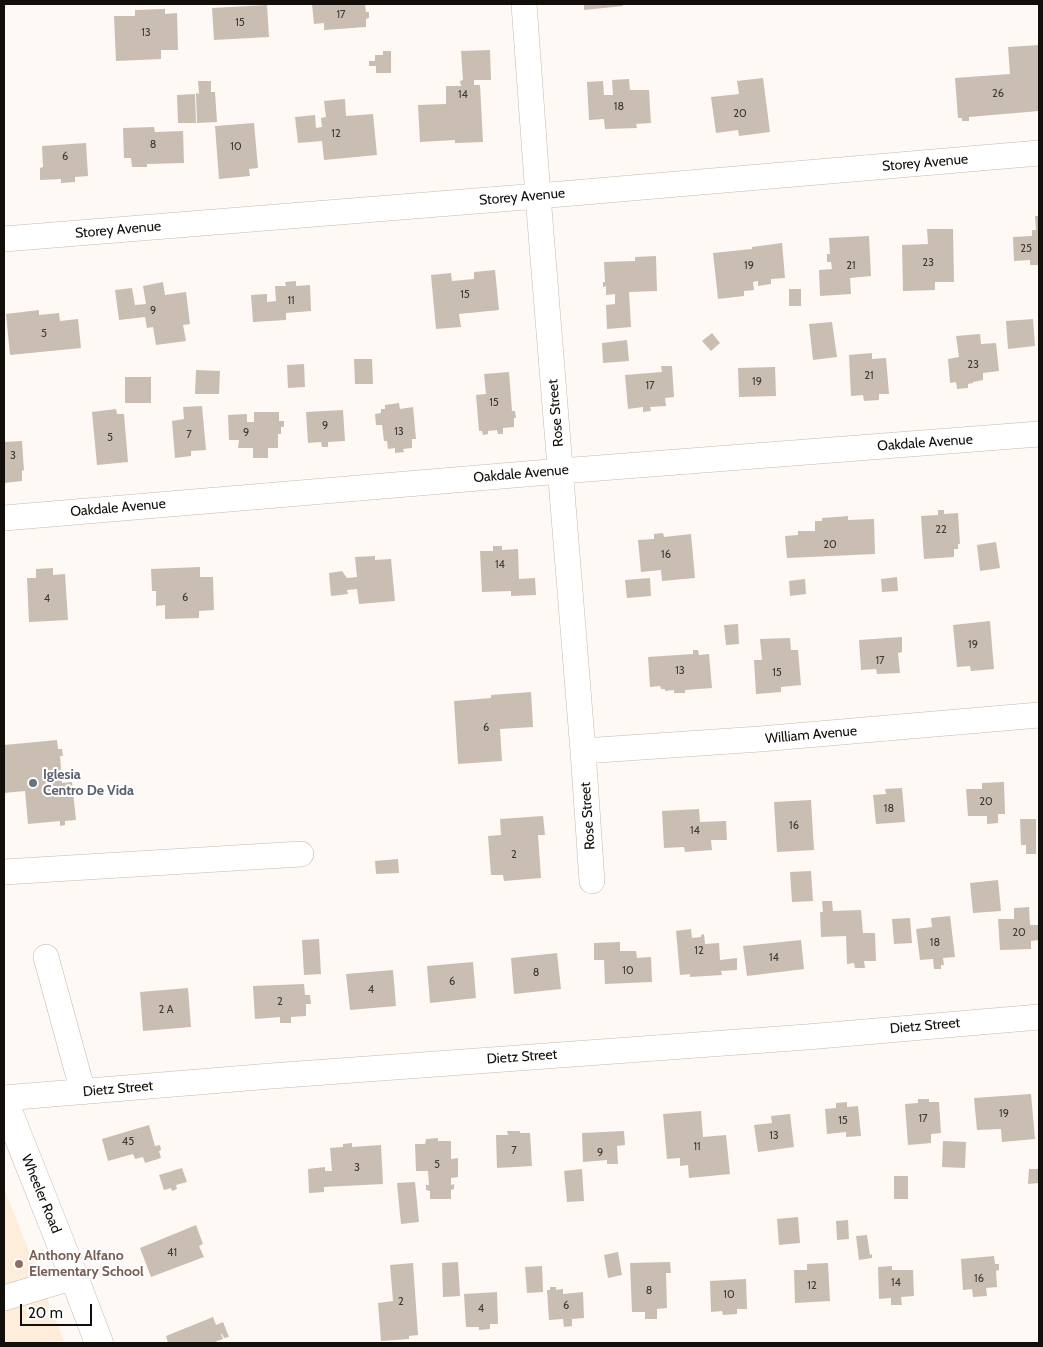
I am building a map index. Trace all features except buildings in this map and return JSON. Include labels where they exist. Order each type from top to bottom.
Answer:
[{"type":"main road","name":"Wheeler Road","points":[[4,1100],[99,1343]]},
{"type":"street","name":"Rose Street","points":[[524,4],[592,881]]},
{"type":"street","name":"Storey Avenue","points":[[4,239],[1039,153]]},
{"type":"street","name":"Oakdale Avenue","points":[[4,518],[560,471],[1039,434]]},
{"type":"street","name":"William Avenue","points":[[583,751],[760,739],[1039,715]]},
{"type":"street","points":[[4,872],[301,854]]},
{"type":"street","points":[[46,957],[83,1092]]},
{"type":"street","name":"Dietz Street","points":[[4,1100],[83,1092],[807,1037],[1039,1016]]},
{"type":"street","points":[[4,1298],[74,1277]]},
{"type":"shaded area","name":"Anthony Alfano Elementary School","points":[[4,1188],[64,1341],[4,1343]]},
{"type":"place","name":"Iglesia Centro De Vida","points":[[33,783]]},
{"type":"place","name":"Anthony Alfano Elementary School","points":[[19,1264]]}]
